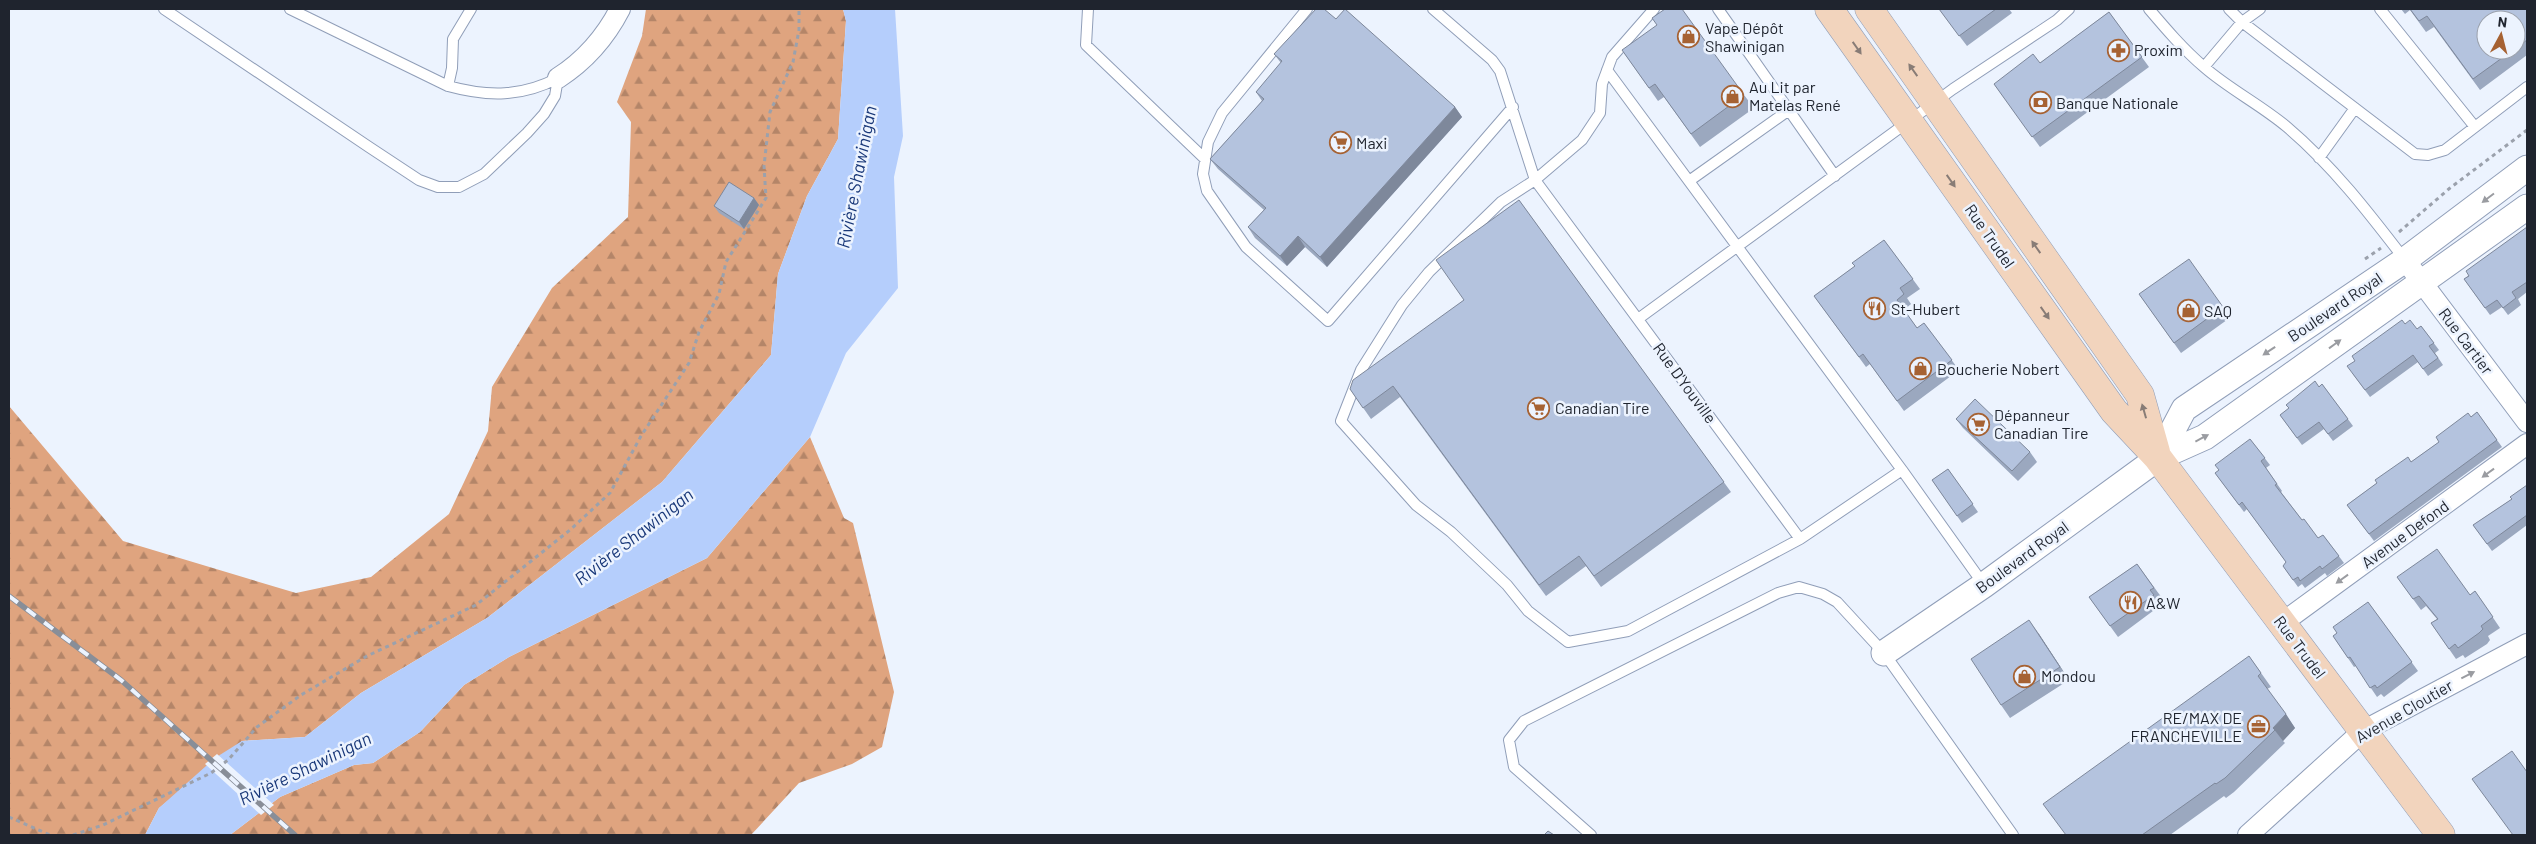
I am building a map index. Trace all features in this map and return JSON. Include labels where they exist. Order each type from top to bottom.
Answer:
[{"type":"main road","name":"Rue Trudel","points":[[1829,9],[2114,411],[2158,458],[2442,835]]},
{"type":"main road","name":"Rue Trudel","points":[[1869,9],[2140,395],[2158,458]]},
{"type":"street","points":[[558,78],[590,53],[606,33],[620,9]]},
{"type":"street","name":"Boulevard Royal","points":[[2158,458],[2184,409],[2405,260],[2527,168]]},
{"type":"street","name":"Boulevard Royal","points":[[1884,653],[1984,585],[2158,458],[2205,437],[2527,207]]},
{"type":"street","name":"Rue Cartier","points":[[2405,260],[2527,422]]},
{"type":"street","name":"Avenue Defond","points":[[2282,623],[2527,444]]},
{"type":"street","name":"Avenue Cloutier","points":[[2248,835],[2363,731],[2527,644]]},
{"type":"lane","points":[[164,9],[419,180],[438,187],[459,187],[484,174],[544,114],[555,96],[558,78]]},
{"type":"lane","points":[[290,9],[391,60],[448,86],[475,92],[504,94],[535,88],[558,78]]},
{"type":"lane","points":[[448,86],[452,68],[453,39],[471,9]]},
{"type":"lane","points":[[1088,9],[1086,45],[1205,159]]},
{"type":"lane","points":[[1307,9],[1222,113],[1208,142],[1202,174],[1207,191],[1246,246],[1328,320],[1512,107]]},
{"type":"lane","name":"Rue D'Youville","points":[[1433,9],[1492,60],[1500,71],[1535,180],[1800,540]]},
{"type":"lane","points":[[1654,9],[1612,57],[1602,84],[1600,113],[1582,140],[1535,180],[1501,202],[1429,272],[1402,305],[1361,370],[1341,421],[1416,505],[1451,532],[1507,585],[1528,611],[1568,642],[1628,631],[1800,540],[1902,470]]},
{"type":"lane","points":[[1718,9],[1835,176]]},
{"type":"lane","points":[[1638,320],[1936,102],[2057,20],[2070,9]]},
{"type":"lane","points":[[2149,9],[2167,31],[2204,67],[2287,127],[2319,158],[2405,260]]},
{"type":"lane","points":[[2229,9],[2242,22],[2415,154],[2428,155],[2444,150],[2527,87]]},
{"type":"lane","points":[[2204,67],[2242,22],[2260,9]]},
{"type":"lane","points":[[2380,9],[2475,127]]},
{"type":"lane","points":[[1607,70],[1902,470],[1984,585]]},
{"type":"lane","points":[[2319,158],[2355,108]]},
{"type":"lane","points":[[1689,181],[1789,110]]},
{"type":"lane","points":[[1591,835],[1514,767],[1509,740],[1524,721],[1778,594],[1799,587],[1823,594],[1837,602],[1884,653],[2013,835]]},
{"type":"path","points":[[73,835],[103,825],[211,773],[228,760],[257,727],[301,695],[368,656],[476,605],[570,530],[610,493],[641,436],[689,363],[698,332],[719,294],[726,262],[766,198],[764,166],[770,112],[793,62],[799,30],[799,9]]},
{"type":"path","points":[[2359,263],[2390,240],[2450,188],[2527,130]]},
{"type":"path","points":[[9,817],[50,835]]},
{"type":"green space","points":[[646,9],[843,9],[846,21],[838,139],[807,196],[778,274],[771,355],[662,482],[487,618],[361,693],[305,737],[242,741],[159,808],[145,835],[9,835],[9,406],[123,541],[296,593],[371,577],[449,514],[488,431],[492,387],[552,288],[628,217],[631,122],[617,102],[642,36]]},
{"type":"green space","points":[[810,437],[844,518],[853,523],[894,692],[882,747],[852,764],[799,783],[751,835],[230,835],[280,797],[354,765],[373,763],[420,732],[464,685],[509,657],[707,558]]},
{"type":"water","name":"Rivière Shawinigan","points":[[843,9],[895,9],[903,136],[894,177],[898,288],[846,353],[810,437],[707,558],[509,657],[464,685],[420,732],[373,763],[354,765],[280,797],[230,835],[145,835],[159,808],[215,758],[242,741],[305,737],[361,693],[487,618],[662,482],[771,355],[778,274],[807,196],[838,139],[846,21]]},
{"type":"pier","points":[[217,754],[274,805],[261,815],[205,764]]},
{"type":"building","name":"Maxi","points":[[1316,9],[1324,9],[1336,19],[1345,9],[1455,107],[1320,257],[1298,236],[1280,256],[1248,227],[1266,208],[1210,159],[1264,99],[1256,92],[1282,61],[1274,54]]},
{"type":"building","points":[[1665,9],[1682,9],[1744,95],[1691,134],[1655,84],[1649,88],[1622,50],[1657,25],[1652,18]]},
{"type":"building","points":[[1939,9],[1996,9],[1959,36]]},
{"type":"building","points":[[2410,9],[2527,9],[2527,40],[2526,10],[2476,10],[2476,60],[2499,60],[2473,79],[2427,16],[2419,21]]},
{"type":"building","points":[[2109,12],[2142,57],[2032,137],[1994,84],[2033,54],[2040,63]]},
{"type":"building","points":[[729,182],[754,198],[739,222],[714,206]]},
{"type":"building","name":"Canadian Tire","points":[[1519,200],[1724,482],[1594,576],[1579,556],[1539,585],[1393,386],[1363,408],[1350,389],[1353,380],[1464,300],[1436,260]]},
{"type":"building","points":[[2527,227],[2527,282],[2512,292],[2516,298],[2503,308],[2497,300],[2485,308],[2464,279],[2469,276],[2466,271]]},
{"type":"building","points":[[1884,240],[1913,279],[1900,288],[1904,294],[1897,300],[1917,328],[1924,323],[1952,360],[1897,401],[1863,354],[1859,357],[1814,296],[1855,266],[1852,263]]},
{"type":"building","points":[[2189,259],[2223,307],[2174,343],[2139,294]]},
{"type":"building","points":[[2402,320],[2405,324],[2410,320],[2417,329],[2421,326],[2434,343],[2429,346],[2438,358],[2423,369],[2413,355],[2365,390],[2347,366],[2355,361],[2352,356]]},
{"type":"building","points":[[2315,381],[2319,387],[2322,384],[2348,419],[2328,434],[2319,422],[2297,438],[2280,415],[2289,408],[2286,405]]},
{"type":"building","points":[[1975,399],[2030,452],[2012,471],[1956,419]]},
{"type":"building","points":[[2477,412],[2497,440],[2369,534],[2347,505],[2377,483],[2375,480],[2408,457],[2411,462],[2439,442],[2436,437],[2468,413],[2471,417]]},
{"type":"building","points":[[2250,439],[2265,458],[2261,461],[2277,484],[2275,485],[2318,538],[2323,535],[2339,556],[2322,569],[2320,566],[2300,581],[2298,577],[2293,580],[2283,566],[2286,562],[2242,502],[2239,505],[2215,473],[2219,470],[2215,465]]},
{"type":"building","points":[[1948,469],[1973,504],[1957,516],[1932,480]]},
{"type":"building","points":[[2527,485],[2527,515],[2487,544],[2473,525],[2512,499],[2510,497]]},
{"type":"building","points":[[2437,549],[2470,595],[2475,591],[2493,617],[2481,626],[2483,629],[2479,633],[2458,648],[2455,644],[2449,649],[2431,623],[2438,619],[2419,596],[2413,599],[2397,577]]},
{"type":"building","points":[[2137,564],[2154,588],[2150,590],[2154,595],[2110,626],[2089,597]]},
{"type":"building","points":[[2368,602],[2412,662],[2377,688],[2375,685],[2370,688],[2350,657],[2348,658],[2333,636],[2337,633],[2333,627]]},
{"type":"building","name":"Mondou","points":[[2029,620],[2060,667],[2001,705],[1971,659]]},
{"type":"building","points":[[2249,656],[2261,673],[2258,676],[2286,714],[2273,728],[2275,730],[2225,778],[2215,783],[2142,835],[2066,835],[2043,804]]},
{"type":"building","points":[[2512,751],[2527,772],[2527,835],[2513,835],[2472,779]]},
{"type":"building","points":[[1548,831],[1554,835],[1544,835]]},
{"type":"railway","points":[[9,596],[121,680],[295,835]]},
{"type":"place","name":"Vape Dépôt Shawinigan","points":[[1689,37]]},
{"type":"place","name":"Proxim","points":[[2118,50]]},
{"type":"place","name":"Au Lit par Matelas René","points":[[1733,96]]},
{"type":"place","name":"Banque Nationale","points":[[2040,103]]},
{"type":"place","name":"Maxi","points":[[1340,143]]},
{"type":"place","name":"St-Hubert","points":[[1875,309]]},
{"type":"place","name":"SAQ","points":[[2188,311]]},
{"type":"place","name":"Boucherie Nobert","points":[[1921,369]]},
{"type":"place","name":"Canadian Tire","points":[[1539,408]]},
{"type":"place","name":"Dépanneur Canadian Tire","points":[[1978,424]]},
{"type":"place","name":"A&W","points":[[2130,603]]},
{"type":"place","name":"Mondou","points":[[2025,676]]},
{"type":"place","name":"RE/MAX DE FRANCHEVILLE","points":[[2258,727]]}]
